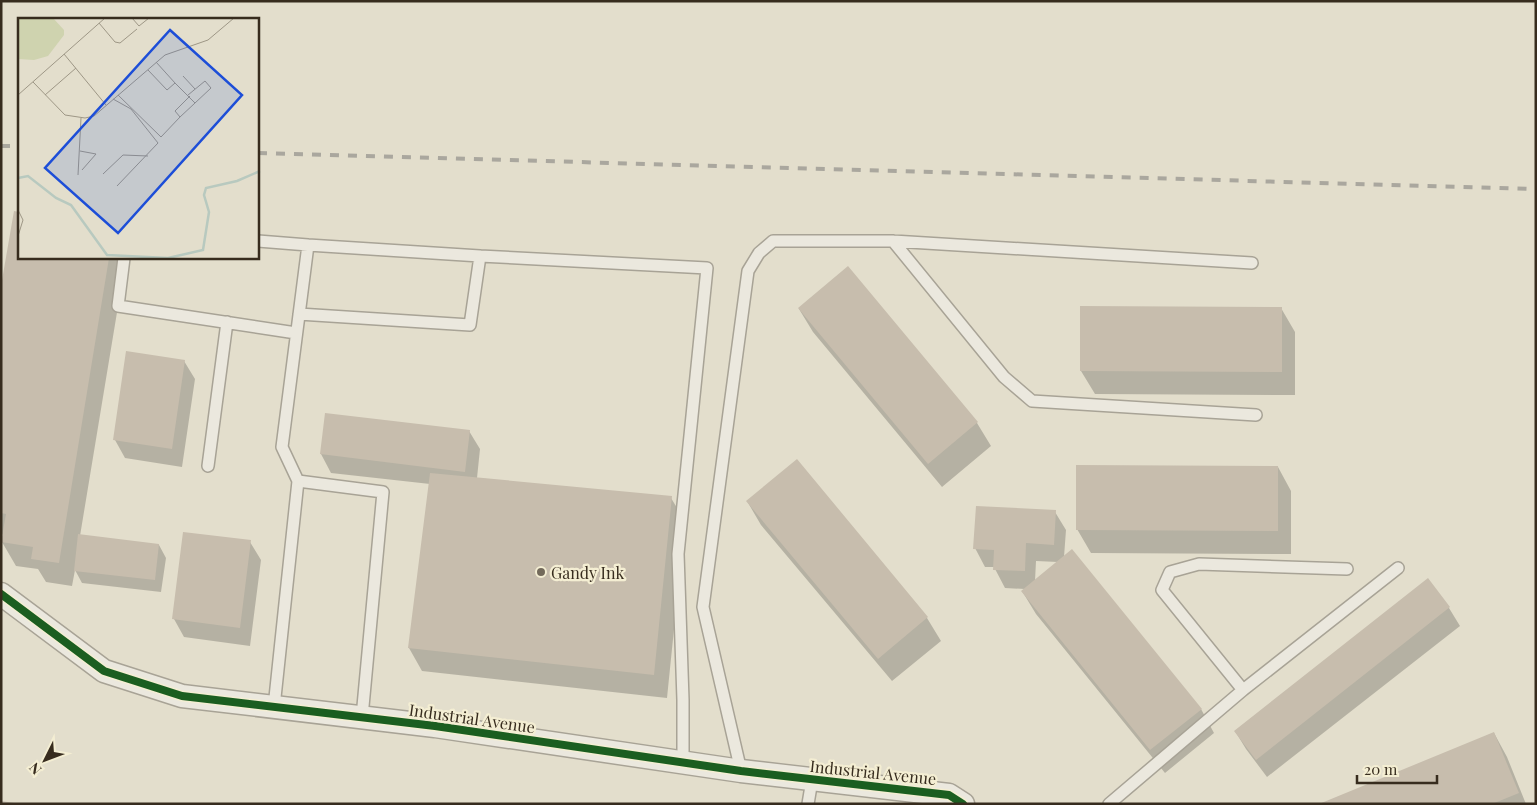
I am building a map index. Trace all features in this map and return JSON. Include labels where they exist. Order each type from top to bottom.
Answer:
[{"type":"street","name":"Industrial Avenue","points":[[1,594],[104,671],[182,696],[435,726],[740,771],[949,794],[963,804]]},
{"type":"lane","points":[[740,771],[703,607],[748,271],[759,253],[773,241],[893,241],[1252,263]]},
{"type":"lane","points":[[893,241],[1004,377],[1032,401],[1256,415]]},
{"type":"lane","points":[[259,242],[707,268],[678,554],[683,700],[683,763]]},
{"type":"lane","points":[[274,707],[298,481],[282,447],[308,245]]},
{"type":"lane","points":[[299,314],[470,325],[480,256]]},
{"type":"lane","points":[[124,259],[118,306],[296,333]]},
{"type":"lane","points":[[208,466],[227,322]]},
{"type":"lane","points":[[298,481],[383,492],[362,717]]},
{"type":"lane","points":[[1243,690],[1162,590],[1170,572],[1199,564],[1347,569]]},
{"type":"lane","points":[[1109,804],[1243,690],[1398,568]]},
{"type":"lane","points":[[808,804],[812,780]]},
{"type":"building","points":[[14,211],[18,212],[18,259],[109,259],[59,563],[31,559],[33,547],[1,542],[6,514],[1,513],[1,286]]},
{"type":"building","points":[[848,266],[978,422],[928,464],[798,308]]},
{"type":"building","points":[[1080,306],[1282,307],[1282,372],[1080,371]]},
{"type":"building","points":[[126,351],[185,360],[172,449],[113,440]]},
{"type":"building","points":[[325,413],[470,430],[465,472],[320,454]]},
{"type":"building","points":[[797,459],[928,617],[878,659],[746,501]]},
{"type":"building","points":[[1076,465],[1278,466],[1278,531],[1076,530]]},
{"type":"building","name":"Gandy Ink","points":[[430,473],[672,496],[654,675],[408,648]]},
{"type":"building","points":[[976,506],[1056,510],[1054,545],[1026,543],[1025,571],[993,570],[994,550],[973,549]]},
{"type":"building","points":[[183,532],[251,540],[240,628],[172,619]]},
{"type":"building","points":[[78,534],[159,544],[155,580],[74,571]]},
{"type":"building","points":[[1072,549],[1202,709],[1150,750],[1021,591]]},
{"type":"building","points":[[1428,578],[1450,607],[1256,760],[1234,731]]},
{"type":"building","points":[[1494,732],[1519,793],[1492,804],[1319,804]]},
{"type":"building","points":[[1,801],[14,803],[14,804],[1,804]]},
{"type":"railway","points":[[1,146],[18,146]]},
{"type":"railway","points":[[259,153],[1536,189]]},
{"type":"cycle path","points":[[1,594],[104,671],[182,696],[435,726],[741,771],[949,795],[963,804]]},
{"type":"place","name":"Gandy Ink","points":[[541,572]]}]
